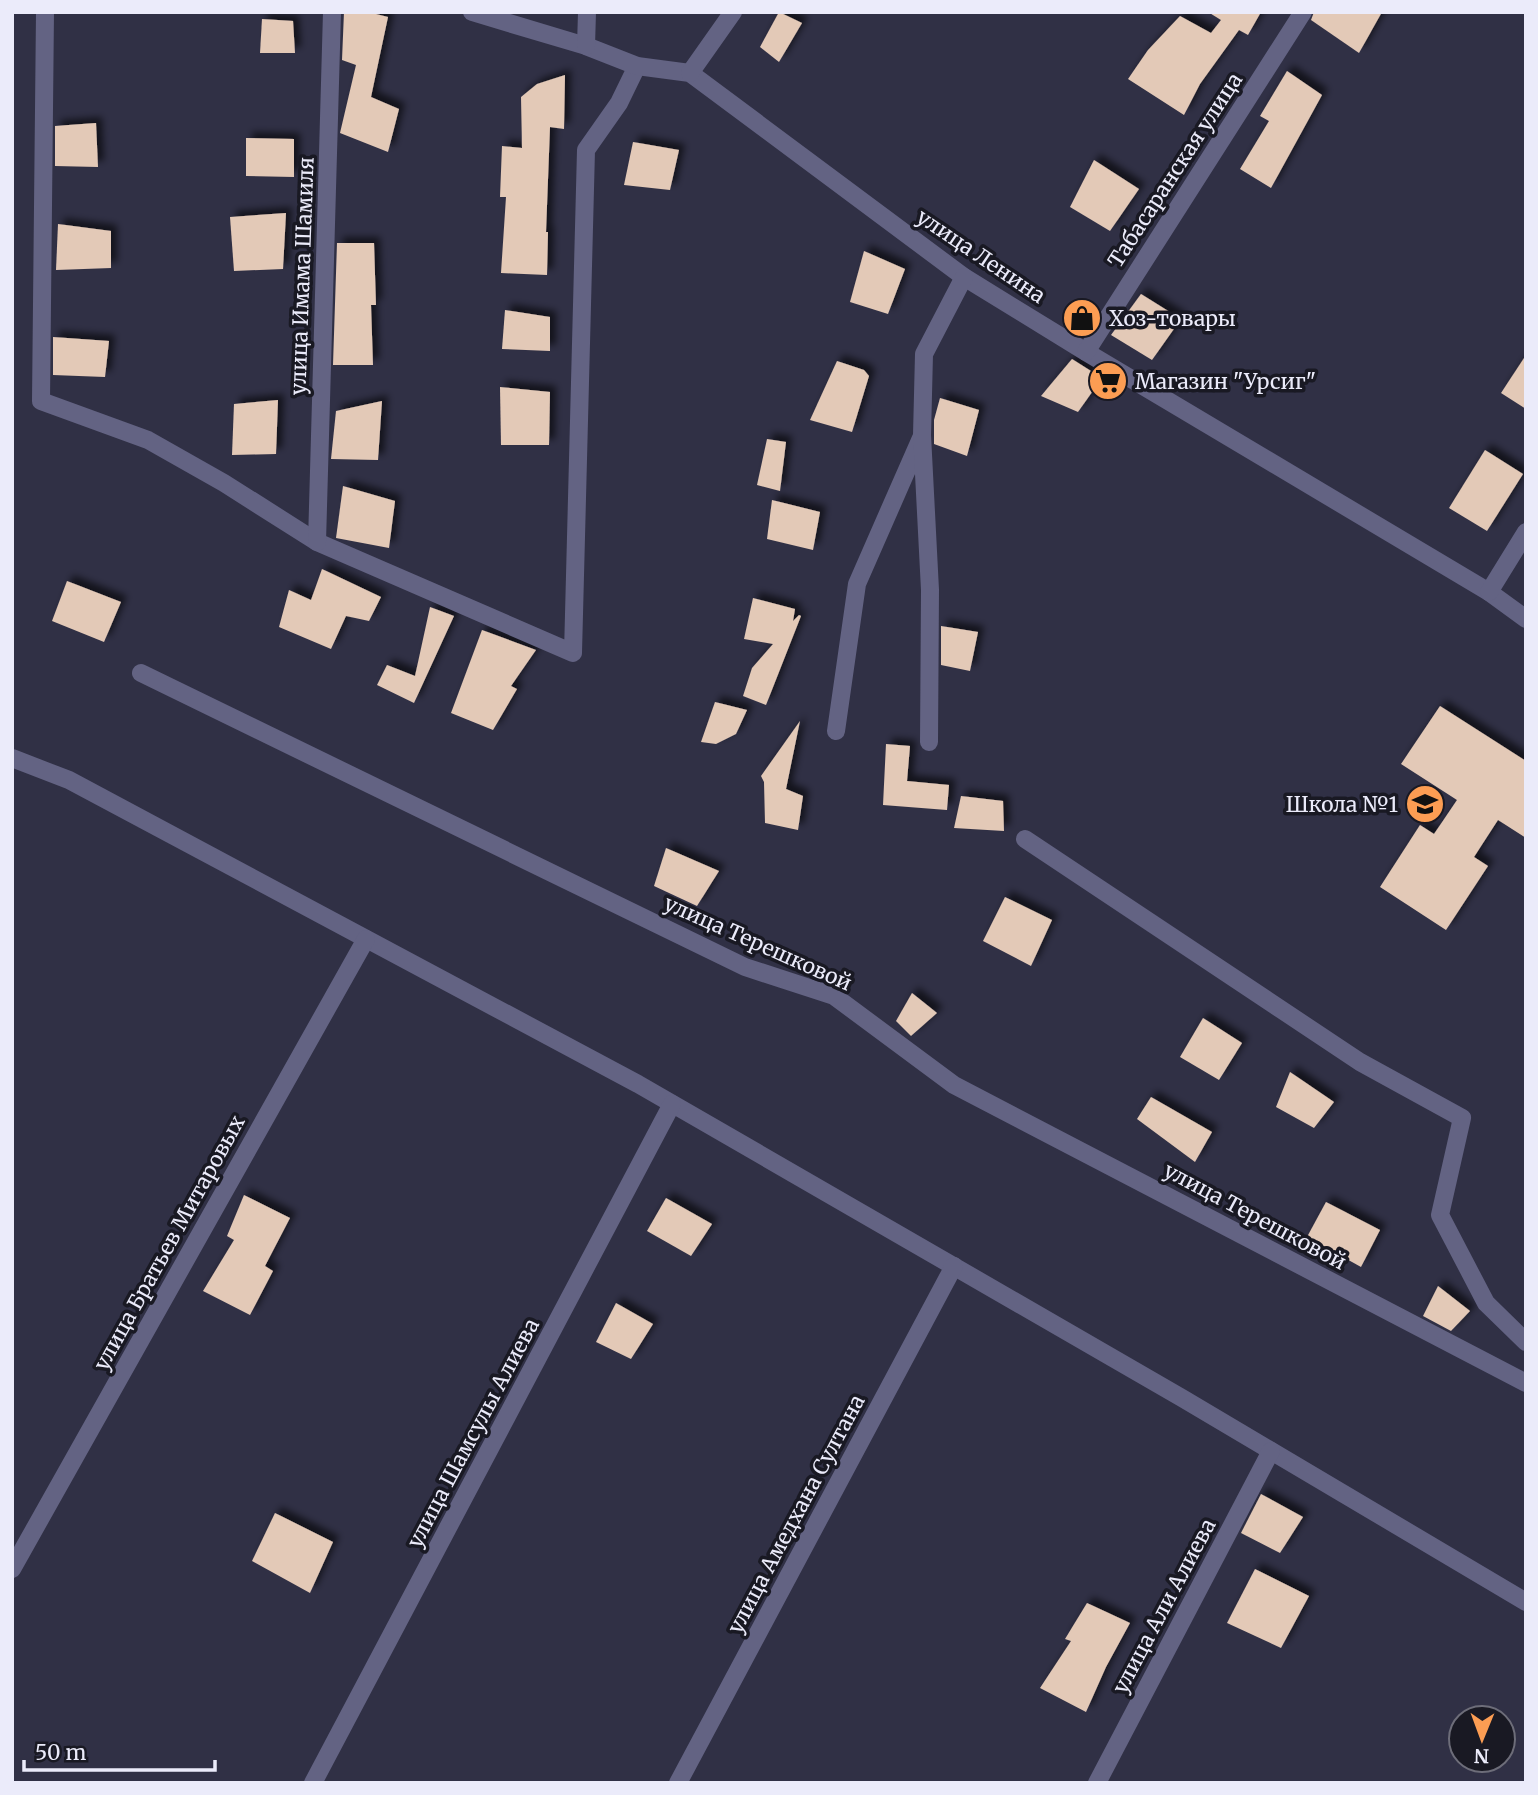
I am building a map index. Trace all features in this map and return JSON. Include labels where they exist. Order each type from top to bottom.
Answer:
[{"type":"street","points":[[45,12],[41,401],[148,440],[224,483],[317,542],[573,653],[586,150],[619,103],[638,66]]},
{"type":"street","name":"улица Имама Шамиля","points":[[317,542],[332,12]]},
{"type":"street","name":"улица Ленина","points":[[472,12],[586,46],[638,66],[690,73],[964,277],[1489,592],[1526,619]]},
{"type":"street","points":[[586,46],[587,12]]},
{"type":"street","points":[[690,73],[733,12]]},
{"type":"street","name":"Табасаранская улица","points":[[1086,352],[1303,12]]},
{"type":"street","points":[[929,743],[930,590],[922,435],[923,354],[964,277]]},
{"type":"street","points":[[836,731],[857,584],[922,435]]},
{"type":"street","points":[[1489,592],[1526,532]]},
{"type":"street","name":"улица Терешковой","points":[[141,673],[745,967],[835,996],[954,1085],[1526,1384]]},
{"type":"street","points":[[12,758],[69,780],[672,1104],[954,1266],[1526,1602]]},
{"type":"street","points":[[1026,839],[1360,1062],[1462,1118],[1440,1215],[1486,1303],[1526,1342]]},
{"type":"street","name":"улица Братьев Митаровых","points":[[12,1569],[366,939]]},
{"type":"street","name":"улица Шамсулы Алиева","points":[[313,1783],[672,1104]]},
{"type":"street","name":"улица Амедхана Султана","points":[[678,1783],[954,1266]]},
{"type":"street","name":"улица Али Алиева","points":[[1097,1783],[1271,1451]]},
{"type":"building","points":[[344,12],[368,12],[388,17],[371,97],[399,109],[388,152],[340,133],[356,65],[342,60]]},
{"type":"building","points":[[779,12],[802,23],[779,62],[760,47]]},
{"type":"building","points":[[1208,12],[1261,12],[1248,35],[1239,30],[1200,84],[1184,115],[1128,79],[1148,50],[1180,16],[1211,33],[1221,20]]},
{"type":"building","points":[[1314,12],[1382,12],[1359,53],[1311,20]]},
{"type":"building","points":[[262,19],[293,21],[295,53],[260,53]]},
{"type":"building","points":[[1287,71],[1322,95],[1271,188],[1240,169],[1269,121],[1260,116]]},
{"type":"building","points":[[565,75],[564,129],[550,127],[547,275],[501,273],[506,197],[500,197],[502,146],[522,148],[521,97],[537,84]]},
{"type":"building","points":[[96,123],[98,167],[55,166],[55,126]]},
{"type":"building","points":[[246,138],[294,139],[294,177],[246,176]]},
{"type":"building","points":[[633,142],[679,150],[670,190],[624,185]]},
{"type":"building","points":[[1094,160],[1139,189],[1110,231],[1070,207]]},
{"type":"building","points":[[286,213],[283,269],[234,271],[230,217]]},
{"type":"building","points":[[58,224],[111,231],[111,268],[56,270]]},
{"type":"building","points":[[337,243],[374,243],[376,305],[371,305],[373,365],[333,365]]},
{"type":"building","points":[[864,251],[905,269],[888,314],[850,302]]},
{"type":"building","points":[[1141,294],[1181,319],[1152,360],[1111,335]]},
{"type":"building","points":[[505,310],[550,317],[550,351],[502,349]]},
{"type":"building","points":[[53,337],[109,341],[105,377],[53,375]]},
{"type":"building","points":[[1526,355],[1526,409],[1501,393]]},
{"type":"building","points":[[1072,359],[1102,378],[1078,412],[1041,396]]},
{"type":"building","points":[[837,361],[864,370],[869,376],[852,432],[810,420]]},
{"type":"building","points":[[500,387],[550,392],[549,445],[501,445]]},
{"type":"building","points":[[940,398],[979,410],[967,456],[934,444],[934,420]]},
{"type":"building","points":[[278,400],[276,454],[232,455],[234,404]]},
{"type":"building","points":[[382,401],[378,460],[331,459],[336,411]]},
{"type":"building","points":[[767,439],[786,442],[780,491],[757,485]]},
{"type":"building","points":[[1485,450],[1523,474],[1487,531],[1449,508]]},
{"type":"building","points":[[343,486],[395,501],[389,548],[336,538]]},
{"type":"building","points":[[772,500],[820,512],[813,550],[767,539]]},
{"type":"building","points":[[322,569],[381,597],[369,621],[346,616],[331,649],[279,627],[289,590],[311,600]]},
{"type":"building","points":[[67,581],[121,602],[104,642],[52,621]]},
{"type":"building","points":[[753,598],[795,609],[793,621],[801,616],[766,705],[743,696],[752,668],[773,644],[744,639]]},
{"type":"building","points":[[430,607],[454,616],[414,703],[377,685],[387,665],[415,676]]},
{"type":"building","points":[[941,626],[978,632],[970,671],[941,665]]},
{"type":"building","points":[[482,630],[536,650],[511,686],[517,689],[493,730],[451,713]]},
{"type":"building","points":[[715,702],[747,710],[736,734],[716,744],[701,742]]},
{"type":"building","points":[[1440,706],[1526,761],[1526,838],[1498,820],[1474,857],[1488,866],[1446,930],[1380,887],[1420,825],[1434,834],[1457,800],[1401,764]]},
{"type":"building","points":[[800,721],[786,789],[803,796],[798,830],[765,823],[764,782],[761,776]]},
{"type":"building","points":[[886,744],[910,746],[907,781],[949,785],[947,810],[883,805]]},
{"type":"building","points":[[961,796],[1003,801],[1004,831],[954,828]]},
{"type":"building","points":[[666,848],[719,871],[697,906],[654,886]]},
{"type":"building","points":[[1005,897],[1052,920],[1031,966],[983,941]]},
{"type":"building","points":[[912,993],[937,1013],[911,1036],[896,1021]]},
{"type":"building","points":[[1203,1018],[1242,1043],[1219,1080],[1180,1057]]},
{"type":"building","points":[[1290,1072],[1334,1102],[1314,1128],[1276,1107]]},
{"type":"building","points":[[1151,1097],[1212,1132],[1195,1162],[1137,1119]]},
{"type":"building","points":[[244,1195],[290,1218],[265,1266],[273,1271],[250,1315],[203,1291],[234,1240],[227,1236]]},
{"type":"building","points":[[666,1198],[712,1224],[691,1256],[647,1231]]},
{"type":"building","points":[[1326,1202],[1380,1230],[1361,1267],[1307,1237]]},
{"type":"building","points":[[1438,1286],[1470,1311],[1451,1331],[1423,1316]]},
{"type":"building","points":[[616,1303],[653,1324],[631,1359],[596,1342]]},
{"type":"building","points":[[1261,1494],[1303,1517],[1280,1553],[1241,1533]]},
{"type":"building","points":[[275,1513],[333,1542],[310,1593],[252,1561]]},
{"type":"building","points":[[1255,1569],[1309,1596],[1281,1648],[1227,1623]]},
{"type":"building","points":[[1087,1603],[1130,1623],[1086,1712],[1040,1688],[1071,1641],[1065,1639]]},
{"type":"place","name":"Хоз-товары","points":[[1082,318]]},
{"type":"place","name":"Магазин \"Урсиг\"","points":[[1108,381]]},
{"type":"place","name":"Школа №1","points":[[1425,804]]}]
